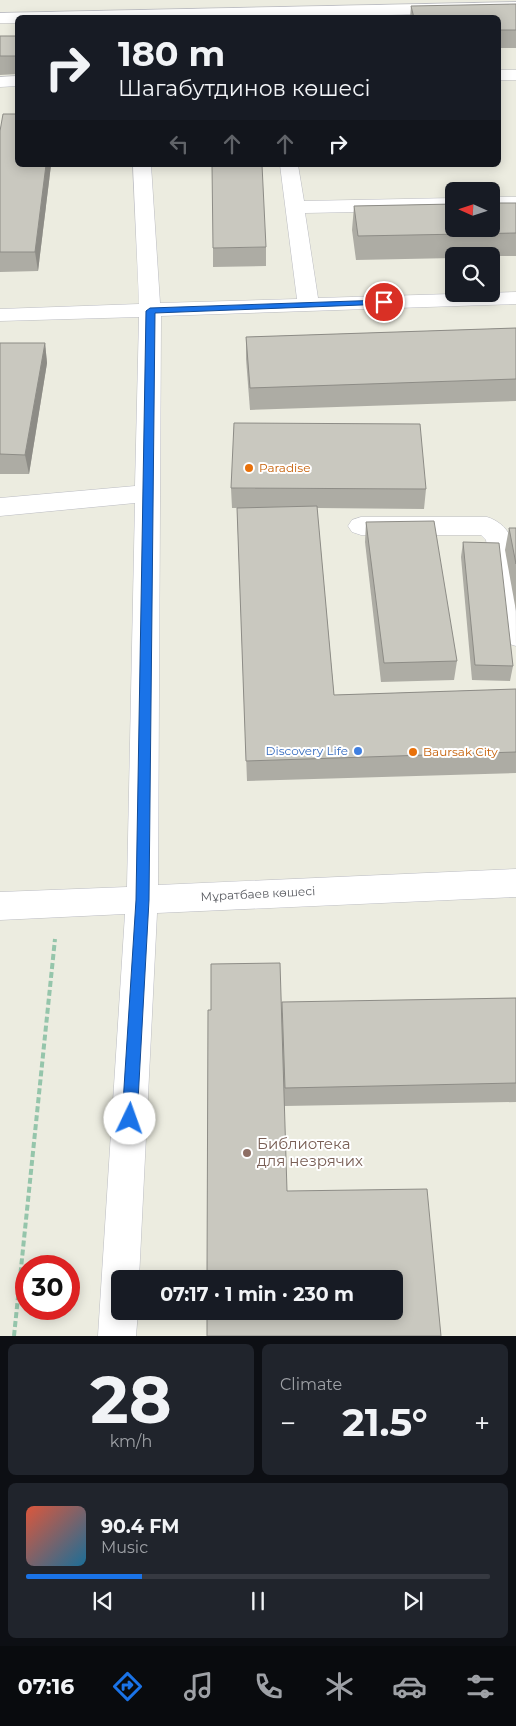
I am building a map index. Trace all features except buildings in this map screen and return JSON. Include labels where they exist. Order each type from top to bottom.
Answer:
[{"type":"street","points":[[57,15],[133,11],[387,14],[516,7]]},
{"type":"street","points":[[0,18],[15,17]]},
{"type":"street","points":[[501,75],[516,75]]},
{"type":"street","points":[[0,82],[15,81]]},
{"type":"street","points":[[121,1270],[142,900],[150,311],[142,167]]},
{"type":"street","points":[[289,167],[308,305]]},
{"type":"street","points":[[500,203],[516,203]]},
{"type":"street","points":[[294,207],[445,204]]},
{"type":"street","points":[[0,315],[516,298]]},
{"type":"street","points":[[0,507],[148,493]]},
{"type":"street","points":[[361,526],[486,526],[492,529],[498,537],[516,636]]},
{"type":"street","name":"Мұратбаев көшесі","points":[[0,906],[516,882]]},
{"type":"street","points":[[117,1336],[118,1320]]},
{"type":"path","points":[[14,1336],[59,904]]},
{"type":"place","name":"Paradise","points":[[249,468]]},
{"type":"place","name":"Discovery Life","points":[[358,751]]},
{"type":"place","name":"Baursak City","points":[[413,752]]},
{"type":"place","name":"Библиотека для незрячих","points":[[247,1153]]},
{"type":"route","points":[[130,1119],[142,900],[150,311],[384,302]]}]
